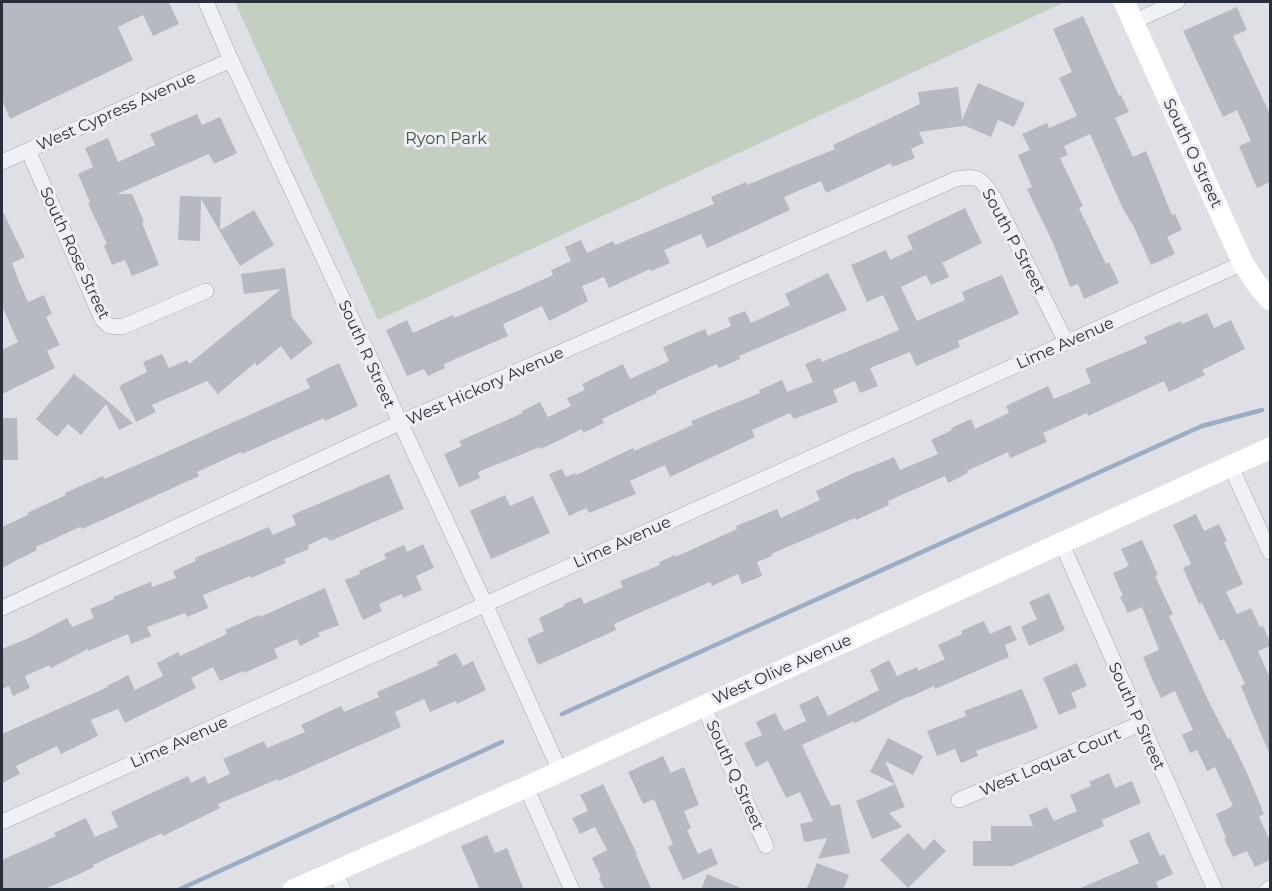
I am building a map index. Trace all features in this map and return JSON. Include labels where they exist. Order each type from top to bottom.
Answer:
[{"type":"street","name":"South R Street","points":[[206,2],[560,771]]},
{"type":"street","name":"South O Street","points":[[1124,2],[1243,263],[1270,300]]},
{"type":"street","points":[[1133,22],[1177,2]]},
{"type":"street","name":"West Cypress Avenue","points":[[2,162],[231,60]]},
{"type":"street","name":"South Rose Street","points":[[28,150],[102,319],[109,326],[122,327],[206,291]]},
{"type":"street","name":"West Hickory Avenue","points":[[2,609],[399,423],[956,179],[973,176]]},
{"type":"street","name":"South P Street","points":[[973,176],[983,182],[994,198],[1066,342]]},
{"type":"street","name":"Lime Avenue","points":[[2,822],[1243,263]]},
{"type":"street","name":"West Olive Avenue","points":[[293,890],[339,880],[560,771],[1270,448]]},
{"type":"street","points":[[1230,465],[1270,552]]},
{"type":"street","name":"South P Street","points":[[1061,542],[1215,890]]},
{"type":"street","name":"South Q Street","points":[[703,705],[766,846]]},
{"type":"street","name":"West Loquat Court","points":[[960,800],[1140,724]]},
{"type":"street","points":[[526,787],[572,890]]},
{"type":"green space","name":"Ryon Park","points":[[235,2],[1065,2],[378,320]]},
{"type":"building","points":[[2,2],[173,2],[169,3],[179,24],[153,36],[143,15],[118,27],[133,60],[10,119],[2,100]]},
{"type":"building","points":[[1237,7],[1247,30],[1233,36],[1270,114],[1270,182],[1257,188],[1239,146],[1251,141],[1237,110],[1223,117],[1183,31]]},
{"type":"building","points":[[1083,16],[1119,96],[1121,95],[1129,112],[1115,118],[1133,157],[1146,151],[1172,215],[1175,214],[1182,230],[1167,237],[1175,254],[1151,265],[1122,207],[1090,134],[1064,146],[1068,155],[1060,158],[1083,206],[1079,208],[1106,264],[1109,262],[1119,283],[1084,299],[1078,284],[1070,287],[1053,243],[1027,189],[1032,187],[1018,155],[1030,150],[1022,134],[1047,123],[1049,128],[1077,116],[1059,78],[1072,72],[1053,29]]},
{"type":"building","points":[[978,83],[1025,103],[1014,127],[998,120],[991,137],[963,125],[919,132],[924,143],[911,149],[915,158],[892,167],[891,163],[826,193],[821,181],[784,197],[790,210],[707,248],[701,234],[664,250],[670,263],[651,271],[650,269],[609,288],[604,277],[582,286],[588,301],[565,313],[549,321],[542,306],[503,324],[508,336],[444,364],[445,368],[428,376],[424,369],[407,376],[386,330],[407,320],[413,333],[453,315],[454,318],[553,275],[551,270],[571,261],[565,247],[581,240],[587,253],[613,241],[615,245],[714,204],[711,197],[746,182],[747,185],[835,149],[833,145],[920,104],[918,92],[958,87],[962,120]]},
{"type":"building","points":[[197,114],[202,125],[220,117],[237,153],[214,164],[209,154],[117,194],[132,194],[159,265],[132,276],[125,260],[112,265],[104,246],[107,244],[88,203],[90,202],[78,174],[93,167],[85,148],[108,138],[118,162],[155,145],[150,134]]},
{"type":"building","points":[[180,196],[221,197],[220,230],[254,210],[274,245],[240,266],[201,199],[200,241],[178,240]]},
{"type":"building","points":[[965,208],[982,243],[942,263],[949,277],[931,285],[926,275],[901,287],[917,321],[965,300],[962,292],[1002,275],[1019,314],[958,341],[960,347],[916,366],[910,352],[870,368],[878,386],[860,393],[855,381],[833,390],[838,402],[794,419],[790,413],[752,430],[755,437],[670,477],[665,465],[630,481],[636,494],[589,513],[586,508],[569,516],[549,474],[562,469],[566,477],[575,473],[576,475],[633,448],[634,451],[693,425],[691,421],[760,393],[759,390],[782,380],[787,392],[813,382],[805,364],[820,358],[822,362],[899,330],[883,295],[867,302],[851,265],[886,250],[890,260],[913,249],[907,236]]},
{"type":"building","points":[[2,210],[25,257],[12,263],[18,279],[28,302],[44,295],[52,314],[46,317],[60,345],[47,351],[55,368],[2,394],[2,350],[18,342],[2,306]]},
{"type":"building","points":[[285,268],[292,317],[313,343],[291,360],[281,346],[257,366],[255,363],[218,394],[207,381],[152,405],[156,412],[136,422],[119,386],[147,372],[143,362],[162,354],[169,368],[187,360],[189,364],[281,289],[244,294],[241,274]]},
{"type":"building","points":[[828,273],[847,310],[739,356],[740,359],[719,368],[717,364],[656,391],[657,393],[602,419],[604,423],[583,433],[582,429],[541,449],[540,447],[478,472],[480,478],[459,487],[444,454],[462,446],[459,441],[523,413],[522,411],[540,402],[548,417],[571,406],[567,398],[585,390],[582,384],[623,364],[630,379],[669,361],[663,347],[705,329],[708,336],[731,326],[728,318],[745,311],[751,323],[790,305],[785,294]]},
{"type":"building","points":[[1207,313],[1214,328],[1231,320],[1245,349],[1202,370],[1205,375],[1169,392],[1164,381],[1088,416],[1087,413],[1043,433],[1047,442],[1010,458],[1008,452],[967,471],[968,473],[948,483],[945,476],[888,501],[889,505],[856,520],[855,518],[771,554],[772,556],[757,562],[762,576],[742,584],[738,574],[712,586],[710,582],[614,624],[616,630],[538,665],[527,639],[544,631],[539,618],[564,604],[581,597],[584,604],[623,587],[620,581],[660,565],[659,562],[675,555],[675,557],[737,529],[736,526],[777,509],[781,518],[820,500],[816,491],[858,471],[894,457],[900,470],[938,454],[931,440],[952,430],[951,428],[971,419],[975,429],[1009,413],[1006,406],[1048,386],[1054,399],[1091,383],[1085,369],[1147,343],[1144,337]]},
{"type":"building","points":[[339,363],[358,406],[325,421],[324,418],[242,454],[241,452],[197,472],[199,476],[82,529],[80,527],[36,547],[37,550],[2,568],[2,527],[66,495],[65,493],[103,476],[104,479],[144,462],[310,388],[306,379]]},
{"type":"building","points":[[74,374],[133,423],[119,430],[106,404],[81,435],[68,424],[57,437],[36,419]]},
{"type":"building","points":[[2,418],[17,418],[18,460],[2,460]]},
{"type":"building","points":[[389,474],[404,509],[330,541],[326,537],[308,545],[309,549],[284,559],[286,563],[203,595],[208,608],[187,617],[185,613],[147,627],[151,636],[131,644],[128,634],[88,651],[88,649],[51,668],[50,665],[25,676],[30,688],[13,696],[9,686],[2,689],[2,649],[67,618],[72,627],[94,618],[90,609],[114,599],[113,597],[151,582],[152,587],[176,578],[173,571],[196,561],[195,558],[269,527],[273,535],[296,525],[292,515]]},
{"type":"building","points":[[505,495],[510,506],[533,496],[550,533],[491,559],[470,511]]},
{"type":"building","points":[[1196,514],[1204,531],[1219,524],[1227,541],[1224,542],[1243,584],[1226,592],[1237,614],[1251,608],[1270,642],[1270,646],[1258,651],[1270,678],[1270,755],[1241,686],[1245,684],[1224,639],[1220,641],[1202,603],[1199,604],[1183,568],[1191,564],[1173,525]]},
{"type":"building","points":[[1142,540],[1158,575],[1155,576],[1173,614],[1169,616],[1209,702],[1247,773],[1264,814],[1259,817],[1270,841],[1270,860],[1255,867],[1247,851],[1233,857],[1216,814],[1233,806],[1215,767],[1207,771],[1197,750],[1190,753],[1182,735],[1193,730],[1175,691],[1161,698],[1152,679],[1143,657],[1159,650],[1142,607],[1128,613],[1120,597],[1123,596],[1113,573],[1129,566],[1121,549]]},
{"type":"building","points":[[423,544],[434,568],[416,576],[422,590],[403,598],[402,594],[379,604],[382,611],[363,620],[345,580],[386,559],[384,554],[404,545],[407,552]]},
{"type":"building","points":[[325,588],[339,625],[318,633],[320,636],[300,646],[297,639],[274,649],[278,658],[220,681],[213,667],[191,678],[196,688],[125,723],[118,709],[91,720],[98,736],[61,754],[57,746],[16,766],[20,774],[2,783],[2,734],[108,687],[128,675],[135,690],[163,676],[157,663],[178,652],[180,656],[227,634],[225,630]]},
{"type":"building","points":[[1049,593],[1065,630],[1029,646],[1021,627],[1037,619],[1029,602]]},
{"type":"building","points":[[984,621],[990,634],[1010,625],[1017,640],[1005,645],[1009,657],[935,689],[934,686],[908,698],[909,696],[855,723],[854,721],[802,745],[831,806],[840,804],[850,853],[818,859],[827,838],[804,842],[800,824],[813,821],[800,792],[786,798],[768,761],[756,767],[744,743],[762,735],[756,722],[775,713],[784,731],[806,721],[799,705],[818,696],[828,716],[879,690],[870,670],[889,660],[897,676],[917,667],[918,671],[945,659],[938,645]]},
{"type":"building","points":[[456,653],[463,666],[473,661],[486,690],[457,704],[456,701],[430,712],[424,699],[395,712],[401,727],[279,781],[278,779],[218,804],[220,808],[163,836],[162,833],[93,865],[94,867],[75,876],[42,890],[2,890],[2,860],[56,836],[54,833],[86,818],[95,837],[118,827],[111,812],[188,776],[191,783],[205,776],[208,784],[230,774],[223,759],[264,741],[267,748],[305,732],[301,725],[341,706],[344,712],[379,697],[377,692],[439,665],[437,662]]},
{"type":"building","points":[[1077,663],[1087,686],[1071,693],[1077,707],[1059,715],[1043,678]]},
{"type":"building","points":[[1022,689],[1038,728],[976,751],[978,756],[961,763],[955,749],[937,756],[927,731],[966,716],[964,711]]},
{"type":"building","points":[[888,738],[923,756],[913,775],[885,761],[895,784],[870,772]]},
{"type":"building","points":[[663,756],[671,773],[684,767],[699,805],[684,811],[691,828],[687,830],[698,854],[711,848],[718,864],[683,880],[668,847],[673,844],[654,799],[643,804],[628,772]]},
{"type":"building","points":[[1109,773],[1115,788],[1132,781],[1141,803],[1102,820],[1104,826],[1012,866],[973,866],[973,841],[991,841],[991,826],[1033,826],[1029,815],[1047,807],[1054,821],[1077,811],[1070,795],[1091,786],[1089,782]]},
{"type":"building","points":[[603,784],[652,890],[605,890],[599,878],[601,877],[592,858],[607,850],[595,827],[580,834],[572,818],[588,811],[580,795]]},
{"type":"building","points":[[895,784],[905,807],[889,813],[902,827],[872,839],[856,801]]},
{"type":"building","points":[[1149,832],[1160,856],[1164,854],[1173,874],[1156,882],[1159,890],[1076,890],[1139,863],[1129,841]]},
{"type":"building","points":[[908,833],[924,850],[934,839],[946,851],[908,888],[880,860]]},
{"type":"building","points":[[487,835],[495,853],[507,848],[524,890],[480,890],[461,846]]},
{"type":"building","points":[[817,863],[849,875],[843,890],[806,890]]},
{"type":"building","points":[[707,874],[743,889],[743,890],[701,890]]},
{"type":"waterway","points":[[562,714],[1202,426],[1262,410]]},
{"type":"waterway","points":[[178,890],[502,742]]}]
